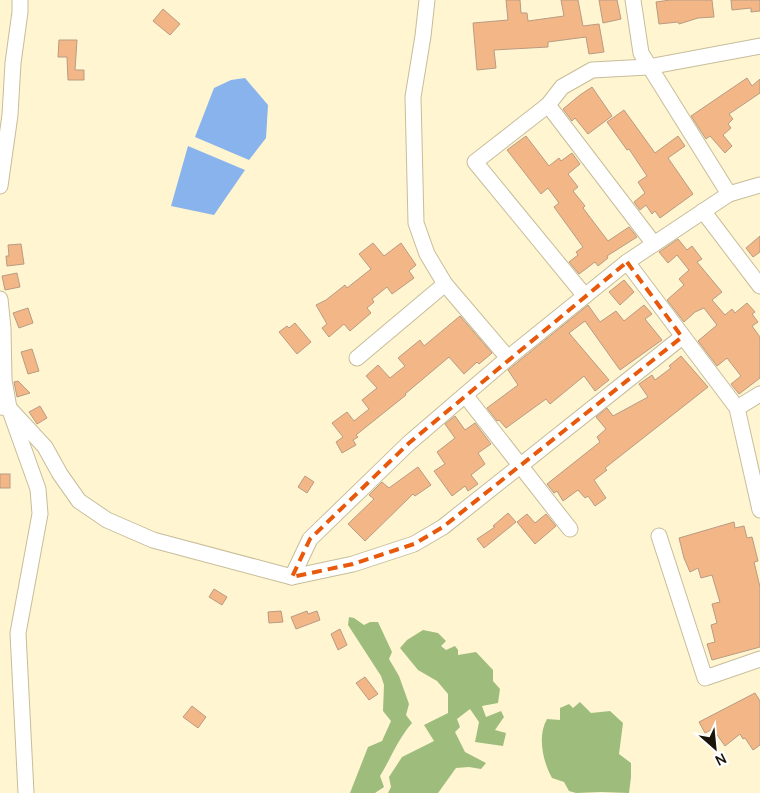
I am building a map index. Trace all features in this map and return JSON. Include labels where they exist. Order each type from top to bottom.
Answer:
[{"type":"street","points":[[0,186],[10,115],[13,63],[20,0]]},
{"type":"street","points":[[427,0],[413,97],[416,223],[427,254],[444,284],[508,358]]},
{"type":"street","points":[[633,0],[638,40],[648,67],[728,194]]},
{"type":"street","points":[[584,296],[475,162],[548,105],[562,87],[592,70],[648,67],[760,46]]},
{"type":"street","points":[[548,105],[654,244]]},
{"type":"street","points":[[292,577],[310,539],[409,443],[508,358],[627,262],[728,194],[760,185]]},
{"type":"street","points":[[703,211],[760,286]]},
{"type":"street","points":[[627,262],[737,408],[757,482],[760,510]]},
{"type":"street","points":[[357,358],[444,284]]},
{"type":"street","points":[[0,299],[3,328],[4,407],[38,489],[40,514],[18,633],[26,793]]},
{"type":"street","points":[[4,407],[45,447],[78,501],[107,520],[153,540],[292,577],[353,564],[414,544],[443,527],[682,337]]},
{"type":"street","points":[[737,408],[760,394]]},
{"type":"street","points":[[465,395],[570,529]]},
{"type":"street","points":[[659,536],[704,678],[760,659]]},
{"type":"highlighted area","points":[[627,262],[682,337],[443,527],[414,544],[353,564],[292,577],[310,539],[409,443]]},
{"type":"green space","points":[[349,617],[364,625],[370,622],[378,622],[392,652],[389,659],[399,676],[409,704],[406,715],[412,723],[380,776],[384,787],[375,793],[350,793],[368,747],[382,741],[391,721],[383,711],[384,685],[381,676],[348,625]]},
{"type":"green space","points":[[423,630],[438,633],[446,641],[441,646],[446,650],[455,646],[458,650],[458,655],[476,652],[493,670],[493,681],[500,689],[498,703],[482,706],[486,717],[501,711],[504,717],[495,730],[506,733],[503,746],[475,742],[479,722],[470,709],[457,719],[460,727],[455,732],[465,752],[486,763],[481,769],[469,767],[456,768],[438,793],[388,793],[391,787],[389,777],[402,757],[434,741],[424,725],[448,713],[448,694],[437,681],[418,670],[400,648],[407,640]]},
{"type":"green space","points":[[580,702],[591,713],[610,711],[623,723],[619,754],[631,763],[629,793],[576,793],[569,791],[564,782],[552,778],[542,749],[544,726],[547,719],[560,720],[560,708],[569,704],[573,708]]},
{"type":"water","points":[[245,78],[268,105],[266,138],[249,160],[195,137],[214,88],[231,80]]},
{"type":"water","points":[[188,146],[245,170],[214,215],[171,206]]},
{"type":"building","points":[[506,0],[520,0],[521,13],[527,13],[528,21],[564,16],[561,0],[578,0],[583,26],[599,24],[604,52],[589,54],[586,37],[548,42],[548,47],[494,50],[496,68],[477,70],[473,23],[508,20]]},
{"type":"building","points":[[599,0],[617,0],[621,19],[603,23]]},
{"type":"building","points":[[712,0],[714,17],[698,18],[679,24],[678,22],[659,24],[656,2]]},
{"type":"building","points":[[731,0],[760,0],[760,11],[751,12],[751,8],[732,10]]},
{"type":"building","points":[[163,9],[180,24],[170,35],[153,21]]},
{"type":"building","points":[[59,40],[77,40],[75,70],[84,70],[84,80],[68,80],[67,57],[58,57]]},
{"type":"building","points":[[747,78],[752,86],[760,79],[760,93],[729,114],[733,119],[728,124],[731,128],[723,135],[732,146],[725,153],[710,136],[706,139],[691,116]]},
{"type":"building","points":[[592,87],[612,116],[588,134],[575,118],[572,121],[563,109]]},
{"type":"building","points":[[624,110],[655,153],[678,136],[685,146],[668,158],[693,194],[660,218],[655,211],[652,214],[646,205],[640,210],[634,202],[645,193],[638,182],[647,176],[629,149],[627,150],[607,122]]},
{"type":"building","points":[[526,136],[549,166],[559,158],[561,161],[572,153],[580,164],[568,174],[578,187],[573,191],[585,206],[583,208],[608,241],[629,227],[637,237],[607,256],[608,258],[598,266],[595,262],[579,274],[569,262],[578,255],[576,252],[583,247],[554,207],[559,203],[548,188],[541,194],[507,150]]},
{"type":"building","points":[[760,236],[760,252],[753,257],[746,248]]},
{"type":"building","points":[[678,239],[687,250],[692,246],[702,259],[697,262],[722,292],[712,300],[725,315],[732,309],[735,313],[747,303],[755,312],[752,314],[758,322],[752,326],[760,337],[760,378],[739,394],[731,384],[741,376],[727,358],[717,366],[698,341],[717,325],[704,308],[695,312],[684,322],[667,300],[684,285],[679,279],[689,270],[677,255],[668,263],[659,252]]},
{"type":"building","points":[[373,243],[384,256],[401,243],[416,265],[409,271],[414,278],[392,294],[387,287],[372,299],[374,302],[367,308],[371,313],[350,331],[344,324],[329,337],[322,328],[327,324],[316,305],[326,300],[345,285],[347,288],[371,269],[359,254]]},
{"type":"building","points":[[21,244],[24,264],[7,266],[6,256],[9,256],[8,245]]},
{"type":"building","points":[[17,273],[20,287],[5,290],[2,276]]},
{"type":"building","points":[[624,280],[634,292],[620,305],[609,292]]},
{"type":"building","points":[[588,305],[600,322],[616,311],[624,321],[644,305],[652,314],[645,319],[662,340],[620,370],[585,321],[569,333],[609,380],[595,391],[584,376],[550,404],[546,399],[506,428],[499,420],[497,421],[487,408],[518,385],[508,370]]},
{"type":"building","points":[[28,308],[33,323],[19,328],[13,313]]},
{"type":"building","points":[[460,316],[492,353],[479,364],[477,362],[464,374],[449,357],[356,435],[358,437],[353,440],[356,445],[342,453],[336,442],[343,437],[332,423],[347,412],[354,421],[369,409],[362,400],[377,388],[366,376],[378,365],[390,378],[405,366],[398,358],[420,340],[424,346]]},
{"type":"building","points":[[295,323],[311,342],[297,354],[279,332]]},
{"type":"building","points":[[32,349],[39,371],[28,374],[21,352]]},
{"type":"building","points":[[681,356],[708,387],[605,468],[607,470],[594,480],[606,498],[595,506],[588,496],[585,498],[578,490],[563,501],[557,491],[554,493],[547,484],[600,442],[597,437],[606,429],[596,417],[607,408],[613,416],[648,397],[639,384],[652,375],[655,380],[671,368],[669,366]]},
{"type":"building","points":[[18,381],[30,393],[17,397],[14,382]]},
{"type":"building","points":[[40,406],[47,418],[37,424],[29,412]]},
{"type":"building","points":[[455,416],[465,430],[475,423],[491,444],[478,453],[485,464],[471,475],[478,484],[468,491],[465,486],[452,496],[434,471],[445,464],[437,452],[455,438],[445,424]]},
{"type":"building","points":[[418,467],[431,485],[415,496],[413,494],[365,541],[348,524],[374,499],[369,495],[382,482],[389,488]]},
{"type":"building","points":[[0,474],[10,474],[10,488],[0,488]]},
{"type":"building","points":[[305,476],[314,482],[307,493],[298,487]]},
{"type":"building","points":[[508,513],[516,522],[484,548],[477,539],[495,527],[493,526]]},
{"type":"building","points":[[527,514],[535,523],[546,514],[556,526],[535,544],[517,522]]},
{"type":"building","points":[[734,522],[735,528],[744,526],[747,538],[752,537],[758,561],[754,562],[760,587],[760,647],[712,660],[707,644],[715,642],[711,625],[717,623],[712,604],[720,602],[712,575],[701,578],[698,568],[690,572],[679,538]]},
{"type":"building","points":[[214,589],[227,597],[222,605],[209,597]]},
{"type":"building","points":[[281,611],[283,622],[269,623],[268,612]]},
{"type":"building","points":[[307,611],[308,614],[317,611],[320,620],[296,629],[291,617]]},
{"type":"building","points":[[340,629],[347,645],[338,650],[331,634]]},
{"type":"building","points":[[365,677],[378,694],[369,700],[356,683]]},
{"type":"building","points":[[755,693],[760,701],[760,745],[753,750],[740,734],[725,746],[713,729],[705,733],[699,722]]},
{"type":"building","points":[[192,706],[206,717],[198,728],[183,717]]}]
